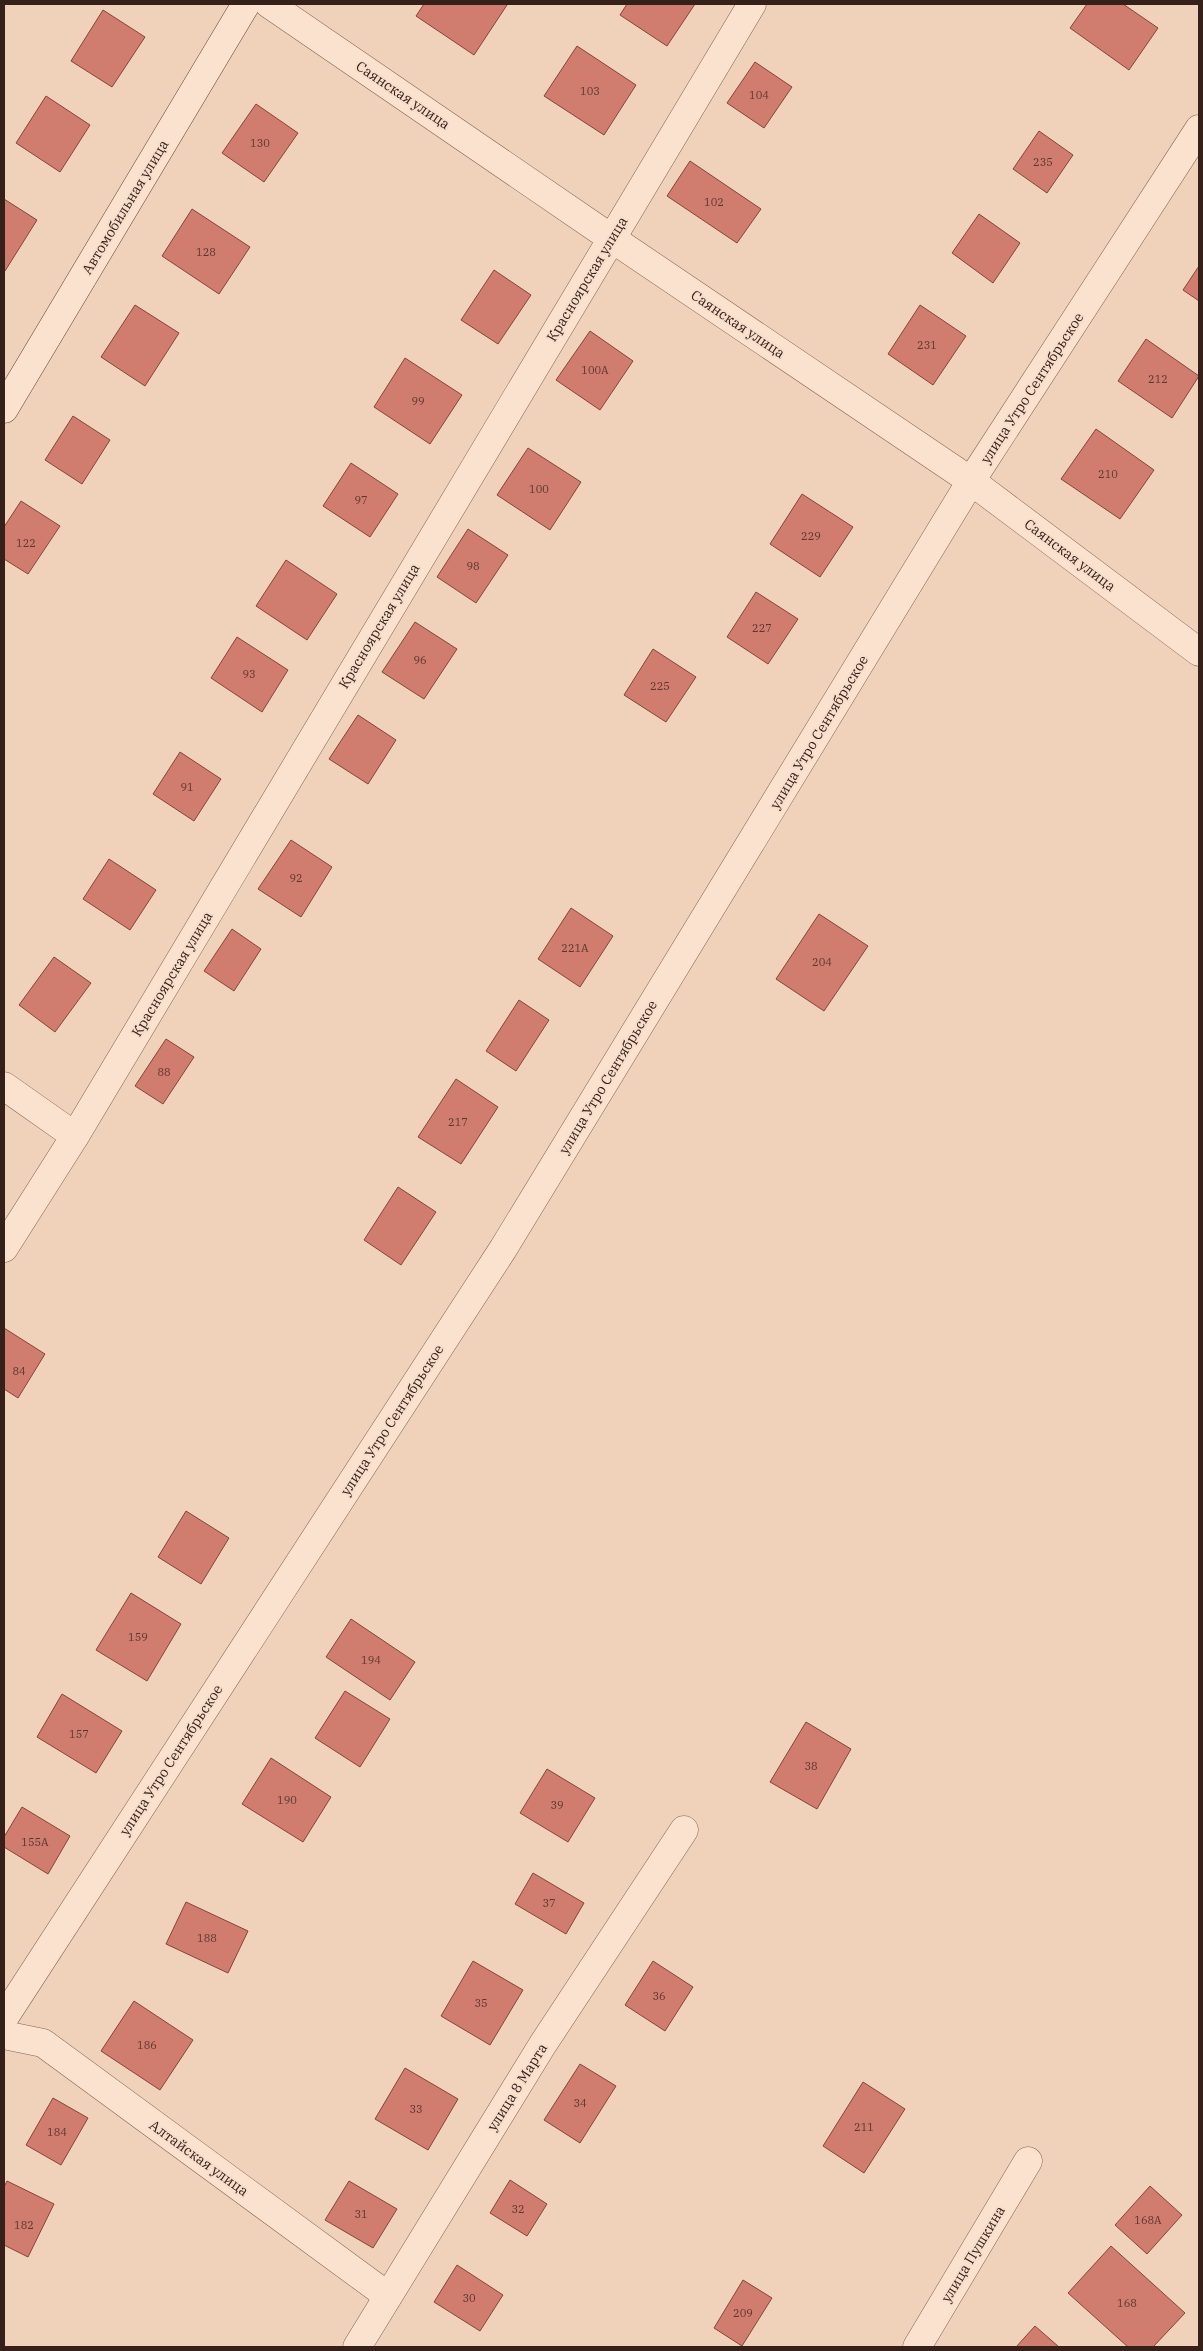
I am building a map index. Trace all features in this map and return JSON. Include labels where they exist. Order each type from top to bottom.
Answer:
[{"type":"street","name":"Автомобильная улица","points":[[4,409],[246,4]]},
{"type":"street","name":"Саянская улица","points":[[270,4],[611,238],[971,481],[1199,652]]},
{"type":"street","name":"Красноярская улица","points":[[4,1248],[75,1136],[752,4]]},
{"type":"street","name":"улица Утро Сентябрьское","points":[[4,2018],[503,1249],[971,481],[1199,129]]},
{"type":"street","points":[[4,1086],[75,1136]]},
{"type":"street","name":"улица 8 Марта","points":[[356,2347],[544,2044],[684,1830]]},
{"type":"street","name":"Алтайская улица","points":[[4,2035],[43,2043],[388,2296]]},
{"type":"street","name":"улица Пушкина","points":[[917,2347],[1028,2161]]},
{"type":"building","points":[[424,4],[507,5],[474,55],[416,16]]},
{"type":"building","points":[[627,4],[695,4],[667,46],[620,15]]},
{"type":"building","points":[[1087,4],[1123,4],[1158,28],[1129,70],[1070,28]]},
{"type":"building","points":[[103,10],[145,37],[112,87],[71,61]]},
{"type":"building","points":[[577,46],[636,85],[604,135],[544,96]]},
{"type":"building","points":[[755,62],[792,87],[764,128],[727,103]]},
{"type":"building","points":[[46,96],[90,125],[60,172],[16,143]]},
{"type":"building","points":[[256,104],[298,133],[264,182],[222,153]]},
{"type":"building","points":[[1039,131],[1073,155],[1047,193],[1013,169]]},
{"type":"building","points":[[690,161],[761,209],[737,243],[667,196]]},
{"type":"building","points":[[4,199],[37,220],[5,271],[4,270]]},
{"type":"building","points":[[192,209],[250,247],[219,294],[162,256]]},
{"type":"building","points":[[979,214],[1020,243],[993,283],[952,253]]},
{"type":"building","points":[[1199,266],[1199,301],[1183,290]]},
{"type":"building","points":[[494,270],[531,295],[498,344],[461,320]]},
{"type":"building","points":[[135,305],[179,333],[145,386],[101,357]]},
{"type":"building","points":[[920,305],[966,336],[933,385],[888,354]]},
{"type":"building","points":[[590,331],[633,361],[600,410],[556,380]]},
{"type":"building","points":[[1146,339],[1199,376],[1172,418],[1118,381]]},
{"type":"building","points":[[405,358],[462,395],[430,444],[374,407]]},
{"type":"building","points":[[73,416],[110,440],[82,484],[45,460]]},
{"type":"building","points":[[1096,429],[1154,470],[1120,519],[1061,479]]},
{"type":"building","points":[[528,448],[581,482],[550,530],[497,495]]},
{"type":"building","points":[[351,463],[398,494],[370,537],[323,506]]},
{"type":"building","points":[[802,494],[853,527],[820,577],[770,544]]},
{"type":"building","points":[[21,501],[60,526],[28,574],[4,559],[4,527]]},
{"type":"building","points":[[468,529],[508,555],[476,603],[437,577]]},
{"type":"building","points":[[286,560],[337,594],[307,640],[256,606]]},
{"type":"building","points":[[756,592],[798,619],[768,664],[727,637]]},
{"type":"building","points":[[415,622],[457,649],[424,699],[382,672]]},
{"type":"building","points":[[237,637],[288,670],[262,712],[211,678]]},
{"type":"building","points":[[653,649],[696,677],[666,722],[624,695]]},
{"type":"building","points":[[358,715],[396,740],[368,784],[329,759]]},
{"type":"building","points":[[180,752],[221,779],[194,821],[153,794]]},
{"type":"building","points":[[291,840],[332,867],[301,917],[258,889]]},
{"type":"building","points":[[109,859],[156,890],[130,930],[83,899]]},
{"type":"building","points":[[571,908],[613,936],[580,987],[538,959]]},
{"type":"building","points":[[819,914],[868,946],[824,1011],[776,979]]},
{"type":"building","points":[[232,929],[261,949],[234,991],[204,971]]},
{"type":"building","points":[[54,957],[91,983],[55,1032],[19,1005]]},
{"type":"building","points":[[519,1000],[549,1020],[516,1071],[486,1051]]},
{"type":"building","points":[[166,1039],[194,1057],[163,1104],[135,1086]]},
{"type":"building","points":[[456,1079],[498,1107],[461,1164],[418,1137]]},
{"type":"building","points":[[398,1187],[436,1212],[401,1265],[364,1240]]},
{"type":"building","points":[[4,1328],[45,1354],[18,1398],[4,1389]]},
{"type":"building","points":[[186,1511],[229,1538],[201,1584],[158,1557]]},
{"type":"building","points":[[131,1593],[181,1624],[147,1681],[96,1650]]},
{"type":"building","points":[[351,1619],[415,1662],[390,1700],[326,1657]]},
{"type":"building","points":[[345,1691],[390,1719],[360,1767],[315,1738]]},
{"type":"building","points":[[62,1694],[122,1731],[96,1773],[37,1737]]},
{"type":"building","points":[[806,1722],[851,1749],[817,1809],[770,1782]]},
{"type":"building","points":[[271,1758],[331,1797],[303,1842],[242,1804]]},
{"type":"building","points":[[547,1769],[595,1798],[568,1842],[520,1813]]},
{"type":"building","points":[[22,1807],[70,1836],[48,1874],[4,1847],[4,1837]]},
{"type":"building","points":[[533,1873],[584,1903],[566,1934],[515,1904]]},
{"type":"building","points":[[186,1902],[248,1931],[228,1973],[166,1944]]},
{"type":"building","points":[[473,1961],[523,1990],[490,2045],[441,2016]]},
{"type":"building","points":[[653,1961],[693,1987],[665,2031],[625,2005]]},
{"type":"building","points":[[134,2001],[193,2040],[160,2090],[101,2051]]},
{"type":"building","points":[[580,2064],[616,2086],[580,2143],[544,2120]]},
{"type":"building","points":[[405,2068],[458,2099],[428,2150],[375,2119]]},
{"type":"building","points":[[863,2082],[905,2109],[864,2173],[823,2146]]},
{"type":"building","points":[[53,2098],[88,2118],[61,2165],[26,2145]]},
{"type":"building","points":[[510,2180],[547,2204],[527,2236],[490,2213]]},
{"type":"building","points":[[7,2181],[54,2204],[28,2257],[4,2245],[4,2187]]},
{"type":"building","points":[[349,2181],[397,2209],[373,2248],[325,2220]]},
{"type":"building","points":[[1150,2186],[1182,2215],[1147,2254],[1115,2225]]},
{"type":"building","points":[[1111,2246],[1185,2313],[1153,2347],[1128,2347],[1068,2293]]},
{"type":"building","points":[[457,2265],[503,2295],[480,2331],[434,2302]]},
{"type":"building","points":[[743,2280],[772,2298],[742,2346],[714,2328]]},
{"type":"building","points":[[1035,2326],[1059,2347],[1016,2347]]}]
